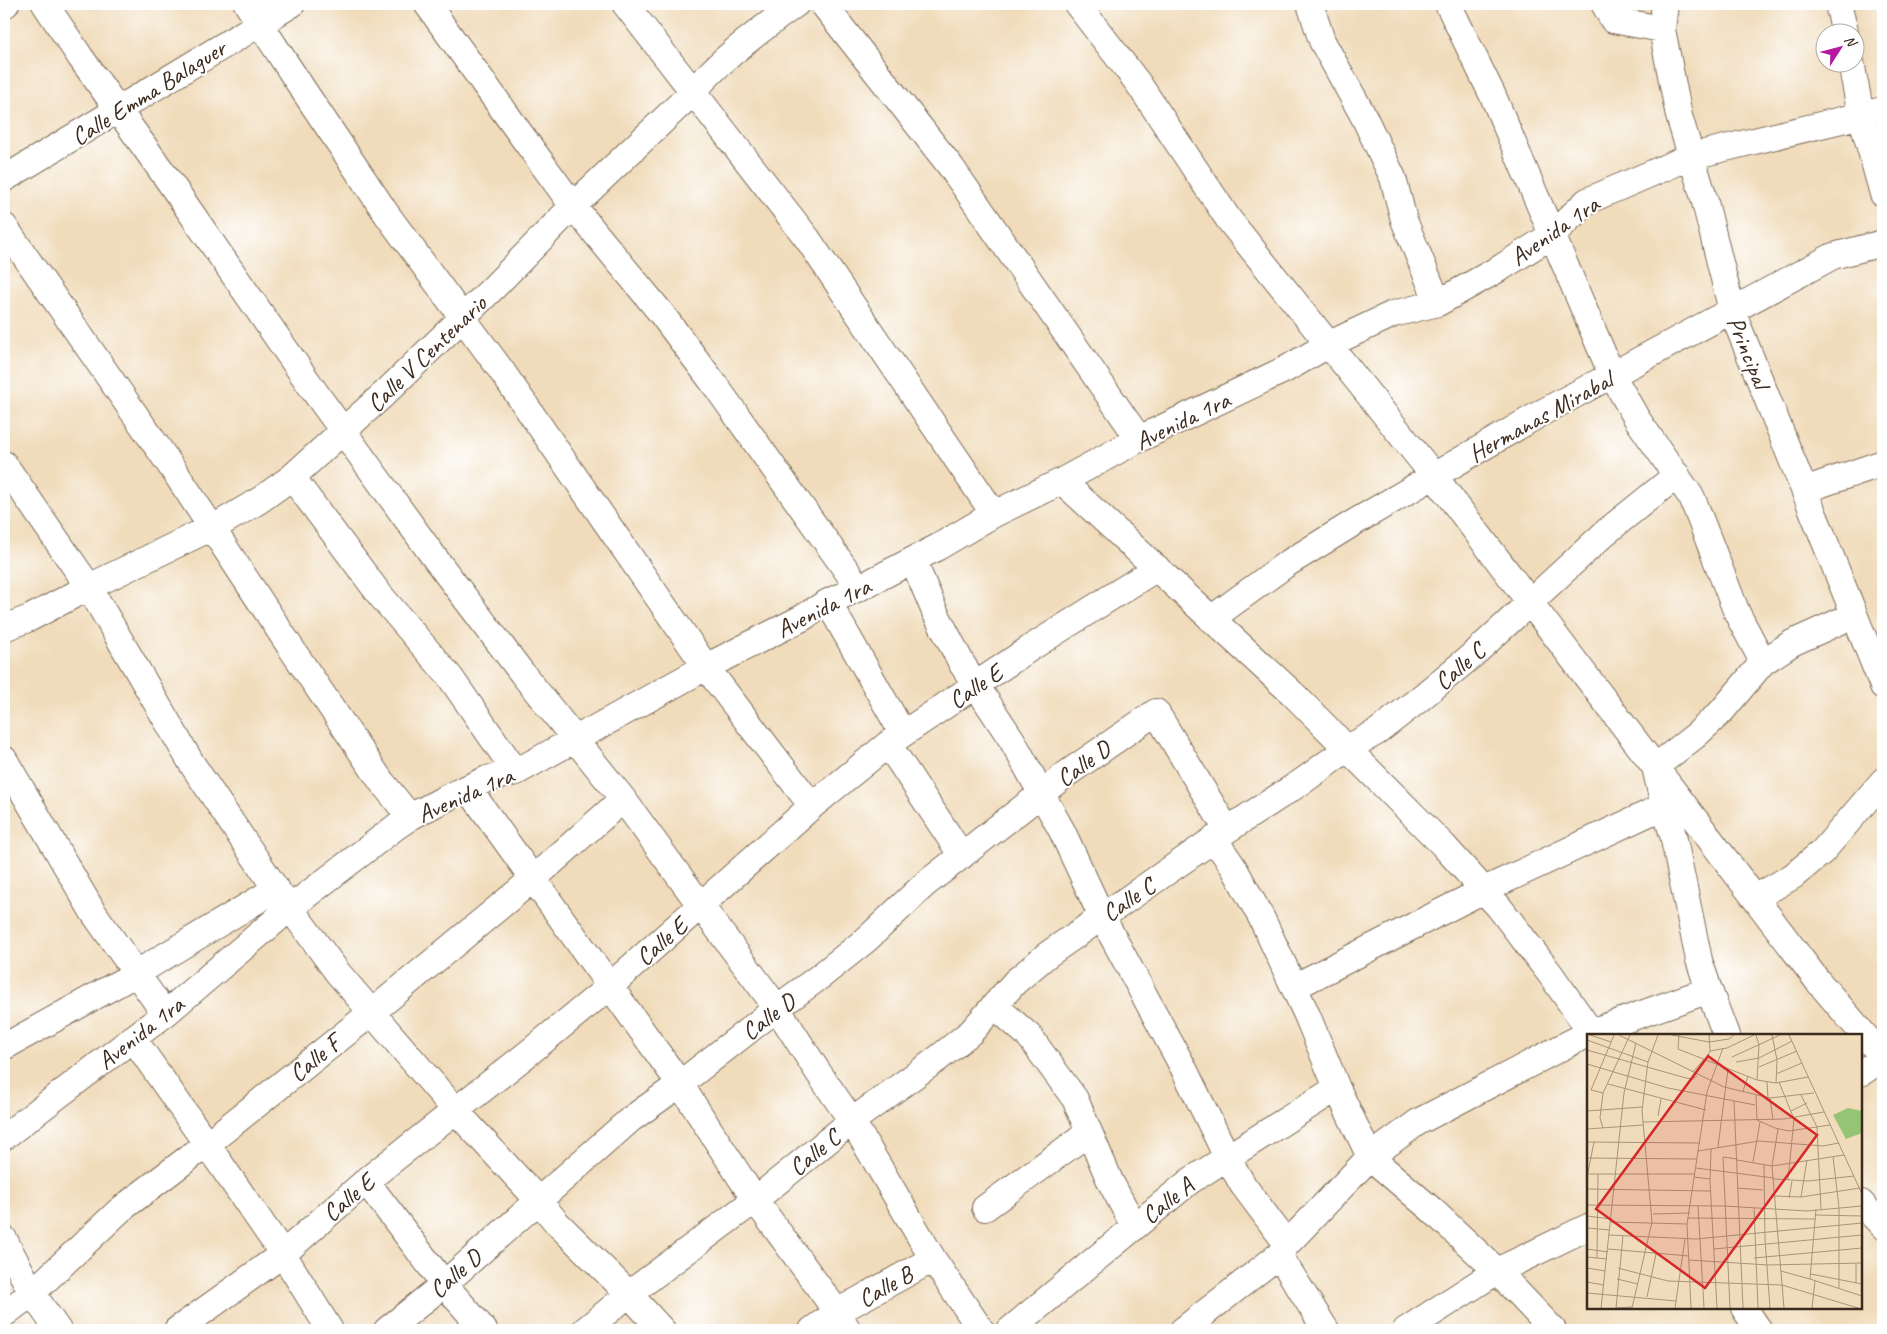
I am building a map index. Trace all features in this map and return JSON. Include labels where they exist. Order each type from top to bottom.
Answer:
[{"type":"street","points":[[45,4],[316,396],[344,431],[522,674],[623,799],[700,906],[778,1008],[818,1072],[852,1121],[933,1259],[980,1330]]},
{"type":"street","name":"Calle Emma Balaguer","points":[[6,172],[119,110],[196,61],[253,13],[292,4]]},
{"type":"street","points":[[427,4],[518,132],[574,206],[661,313],[715,385],[859,588]]},
{"type":"street","points":[[625,4],[807,238],[994,514]]},
{"type":"street","name":"Calle V Centenario","points":[[4,628],[30,618],[211,528],[260,500],[292,477],[384,394],[574,206],[694,91],[704,78],[771,22],[796,4]]},
{"type":"street","points":[[823,4],[951,167],[1139,440]]},
{"type":"street","points":[[1077,4],[1138,83],[1230,220],[1434,476],[1817,980],[1883,1058],[1862,1072]]},
{"type":"street","points":[[1310,4],[1322,41],[1364,117],[1393,178],[1404,220],[1438,303]]},
{"type":"street","points":[[1448,4],[1493,96],[1612,375],[1638,419],[1692,498],[1737,613],[1763,662]]},
{"type":"street","points":[[1839,4],[1843,22]]},
{"type":"street","points":[[1609,12],[1663,16]]},
{"type":"street","points":[[253,13],[377,199],[512,386],[706,667],[812,806]]},
{"type":"street","name":"Principal","points":[[1663,16],[1679,116],[1704,198],[1732,311],[1883,686]]},
{"type":"street","points":[[1855,72],[1872,113],[1883,194]]},
{"type":"street","name":"Avenida 1ra","points":[[4,1138],[165,1014],[283,899],[410,817],[487,779],[516,772],[706,667],[802,618],[828,602],[913,560],[994,514],[1062,481],[1139,440],[1277,373],[1328,345],[1393,314],[1438,303],[1502,267],[1552,235],[1587,202],[1692,156],[1872,113]]},
{"type":"street","points":[[4,226],[177,474],[211,528],[381,781],[410,817]]},
{"type":"street","name":"Hermanas Mirabal","points":[[1211,618],[1285,565],[1543,412],[1833,256],[1883,243]]},
{"type":"street","points":[[1804,490],[1883,463]]},
{"type":"street","points":[[4,464],[89,587],[192,764],[283,899],[338,973],[456,1111],[557,1223],[629,1294],[662,1330]]},
{"type":"street","name":"Calle C","points":[[585,1330],[629,1294],[755,1200],[852,1121],[971,1032],[1015,982],[1047,955],[1303,781],[1348,748],[1376,732],[1418,701],[1475,653],[1606,532],[1677,475]]},
{"type":"street","points":[[292,477],[380,595],[450,677],[516,772]]},
{"type":"street","points":[[1062,481],[1292,693],[1348,748],[1484,890],[1551,974],[1592,1034],[1709,990]]},
{"type":"street","points":[[913,560],[935,612],[962,664],[1012,740],[1062,830],[1102,917],[1183,1067],[1227,1157],[1283,1250],[1326,1330]]},
{"type":"street","name":"Calle E","points":[[177,1330],[282,1254],[366,1181],[456,1111],[609,986],[812,806],[895,739],[1157,568]]},
{"type":"street","points":[[828,602],[895,739],[962,856]]},
{"type":"street","points":[[1655,767],[1721,712],[1763,662],[1792,643],[1854,615]]},
{"type":"street","name":"Calle D","points":[[387,1330],[444,1284],[631,1119],[680,1084],[868,939],[924,885],[1065,775],[1156,712],[1221,835]]},
{"type":"street","points":[[4,759],[93,912],[165,1014]]},
{"type":"street","points":[[1655,767],[1673,835],[1700,960],[1726,1034]]},
{"type":"street","points":[[1755,898],[1793,876],[1822,852],[1883,782]]},
{"type":"street","points":[[468,788],[680,1084],[755,1200],[843,1321]]},
{"type":"street","name":"Calle F","points":[[4,1314],[32,1293],[120,1210],[207,1144],[371,1013],[533,879],[623,799]]},
{"type":"street","points":[[1294,987],[1484,890],[1664,806]]},
{"type":"street","points":[[1221,835],[1234,868],[1257,910],[1294,987],[1337,1088],[1370,1157],[1433,1211],[1497,1271],[1553,1330]]},
{"type":"street","points":[[4,1047],[137,973],[283,899]]},
{"type":"street","points":[[995,1006],[1029,1036],[1075,1099],[1088,1133],[1134,1226]]},
{"type":"street","points":[[1183,1330],[1283,1250],[1370,1157],[1418,1122],[1587,1037]]},
{"type":"street","points":[[134,1038],[282,1254],[330,1330]]},
{"type":"street","name":"Calle A","points":[[1010,1330],[1190,1181],[1337,1088]]},
{"type":"street","points":[[985,1208],[1088,1133]]},
{"type":"street","points":[[366,1181],[444,1284],[484,1330]]},
{"type":"street","points":[[1862,1204],[1883,1226]]},
{"type":"street","points":[[1406,1330],[1497,1271],[1587,1226]]},
{"type":"street","points":[[4,1239],[32,1293],[58,1330]]},
{"type":"street","name":"Calle B","points":[[812,1330],[843,1321],[933,1259]]},
{"type":"street","points":[[1745,1309],[1759,1330]]}]
